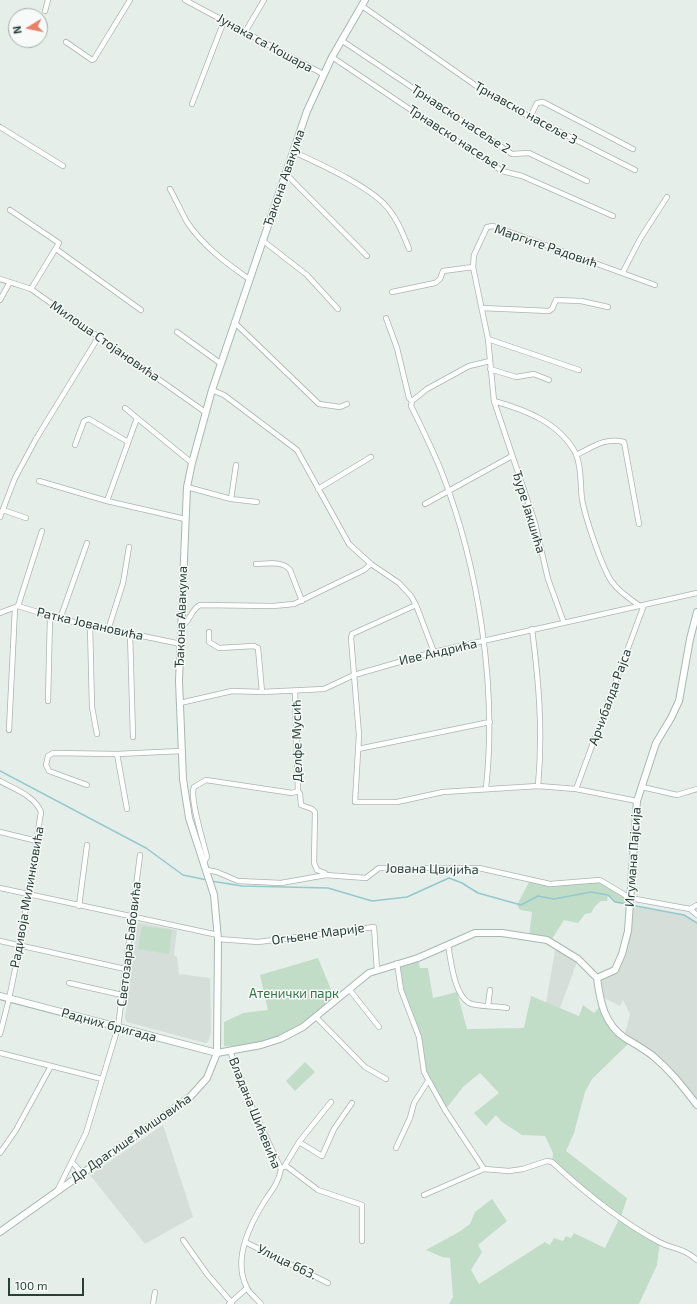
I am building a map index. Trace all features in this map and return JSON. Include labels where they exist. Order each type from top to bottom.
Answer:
[{"type":"main road","name":"Ђакона Авакума","points":[[207,871],[189,818],[185,798],[182,751],[180,703],[181,626],[187,487],[205,412],[220,363],[307,111],[323,74],[341,40],[364,3]]},
{"type":"main road","name":"Игумана Пајсија","points":[[597,978],[612,972],[618,966],[628,931],[638,801],[656,742],[671,718],[679,701],[690,638],[697,612]]},
{"type":"main road","name":"Др Драгише Мишовића","points":[[0,1232],[58,1189],[190,1097],[207,1078],[217,1053],[218,937],[216,905],[207,871]]},
{"type":"main road","points":[[217,1053],[274,1041],[303,1027],[359,979],[377,970],[418,958],[464,937],[480,933],[502,933],[547,940],[578,959],[597,978],[603,1010],[612,1027],[624,1037],[644,1049],[673,1074],[697,1106]]},
{"type":"main road","name":"Радних бригада","points":[[0,996],[217,1053]]},
{"type":"street","points":[[66,42],[92,60],[94,59],[130,0]]},
{"type":"street","name":"Јунака са Кошара","points":[[185,0],[323,74]]},
{"type":"street","points":[[245,32],[264,0]]},
{"type":"street","name":"Трнавско насеље 3","points":[[364,3],[479,88],[530,117],[635,170]]},
{"type":"street","points":[[192,104],[224,21]]},
{"type":"street","name":"Трнавско насеље 2","points":[[341,40],[512,154],[530,153],[587,181]]},
{"type":"street","name":"Трнавско насеље 1","points":[[332,57],[502,171],[522,176],[613,216]]},
{"type":"street","points":[[530,117],[537,103],[543,102],[633,149]]},
{"type":"street","points":[[0,127],[63,166]]},
{"type":"street","points":[[294,152],[336,172],[379,199],[390,210],[409,249]]},
{"type":"street","points":[[286,174],[366,256]]},
{"type":"street","points":[[170,189],[188,223],[208,247],[221,260],[249,279]]},
{"type":"street","points":[[623,272],[640,240],[667,197]]},
{"type":"street","points":[[10,210],[59,242],[31,289]]},
{"type":"street","name":"Маргите Радовић","points":[[494,401],[488,339],[473,267],[474,255],[487,227],[493,226],[623,272],[655,285]]},
{"type":"street","points":[[262,240],[307,275],[338,309]]},
{"type":"street","points":[[56,249],[141,310]]},
{"type":"street","points":[[392,292],[435,284],[440,279],[444,271],[473,267]]},
{"type":"street","name":"Милоша Стојановића","points":[[0,279],[31,289],[205,412]]},
{"type":"street","points":[[0,300],[10,282]]},
{"type":"street","points":[[482,308],[549,311],[552,309],[556,300],[580,301],[608,307]]},
{"type":"street","points":[[386,318],[397,348],[409,398],[412,401],[411,406],[442,473],[448,491],[479,604],[484,641],[490,722],[490,757],[486,788]]},
{"type":"street","points":[[234,322],[319,404],[340,408],[347,404]]},
{"type":"street","points":[[177,332],[220,363]]},
{"type":"street","points":[[0,517],[15,478],[36,439],[99,336]]},
{"type":"street","points":[[488,339],[579,370]]},
{"type":"street","points":[[412,401],[427,389],[469,366],[490,360]]},
{"type":"street","points":[[490,369],[516,377],[534,374],[549,380]]},
{"type":"street","points":[[212,390],[224,395],[292,445],[349,544],[371,564],[399,583],[416,605],[434,652]]},
{"type":"street","points":[[494,401],[516,407],[548,423],[559,433],[576,456],[585,516],[610,578],[623,594],[642,606]]},
{"type":"street","name":"Ђуре Јакшића","points":[[494,401],[535,523],[548,579],[564,623]]},
{"type":"street","points":[[125,408],[192,463]]},
{"type":"street","points":[[107,501],[137,418]]},
{"type":"street","points":[[75,445],[84,421],[89,420],[128,442]]},
{"type":"street","points":[[576,456],[599,444],[613,440],[624,442],[639,524]]},
{"type":"street","points":[[425,504],[512,456]]},
{"type":"street","points":[[318,489],[371,457]]},
{"type":"street","points":[[231,499],[236,465]]},
{"type":"street","points":[[39,481],[107,501],[185,519]]},
{"type":"street","points":[[187,487],[231,499],[257,502]]},
{"type":"street","points":[[3,510],[26,518]]},
{"type":"street","points":[[9,730],[17,607],[42,531]]},
{"type":"street","points":[[60,620],[87,543]]},
{"type":"street","points":[[108,630],[123,583],[129,546]]},
{"type":"street","points":[[256,564],[280,563],[287,566],[302,601]]},
{"type":"street","points":[[181,626],[187,622],[194,609],[200,605],[273,606],[302,601],[364,570],[371,564]]},
{"type":"street","name":"Иве Андрића","points":[[180,703],[232,692],[324,689],[354,675],[434,652],[697,593]]},
{"type":"street","points":[[416,605],[352,634],[351,638],[359,735],[355,802],[397,802],[443,792],[486,788],[538,786],[576,789],[638,801]]},
{"type":"street","name":"Арчибалда Рајса","points":[[576,789],[642,606]]},
{"type":"street","points":[[0,613],[17,607]]},
{"type":"street","name":"Ратка Јовановића","points":[[17,607],[60,620],[181,644]]},
{"type":"street","points":[[48,701],[50,617]]},
{"type":"street","points":[[90,626],[92,707],[97,734]]},
{"type":"street","points":[[532,629],[540,686],[541,715],[538,786]]},
{"type":"street","points":[[209,632],[209,642],[217,647],[254,646],[258,648],[262,692]]},
{"type":"street","points":[[130,633],[133,737]]},
{"type":"street","name":"Делфе Мусић","points":[[296,691],[298,791]]},
{"type":"street","points":[[358,749],[490,722]]},
{"type":"street","points":[[88,785],[49,771],[46,765],[48,756],[53,753],[117,754],[182,751]]},
{"type":"street","points":[[117,754],[127,809]]},
{"type":"street","points":[[204,862],[207,857],[193,796],[194,787],[206,780],[292,793],[298,791],[300,794],[301,805],[312,809],[315,812],[314,864],[317,870],[326,875]]},
{"type":"street","name":"Радивоја Милинковића","points":[[0,781],[37,803],[41,812],[20,945],[10,998],[0,1034]]},
{"type":"street","points":[[642,787],[677,795],[697,789]]},
{"type":"street","points":[[0,832],[37,841]]},
{"type":"street","points":[[79,906],[87,844]]},
{"type":"street","name":"Светозара Бабовића","points":[[58,1189],[86,1133],[118,1027],[140,855]]},
{"type":"street","name":"Јована Цвијића","points":[[207,871],[217,872],[238,881],[281,882],[326,875],[366,878],[379,868],[479,868],[550,884],[600,880],[630,898]]},
{"type":"street","points":[[0,888],[79,906],[132,916],[218,937]]},
{"type":"street","points":[[630,898],[690,909],[697,915]]},
{"type":"street","points":[[690,909],[697,905]]},
{"type":"street","name":"Огњене Марије","points":[[218,937],[258,942],[374,927],[377,970]]},
{"type":"street","points":[[0,941],[125,969]]},
{"type":"street","points":[[448,945],[458,989],[468,1002],[507,1008]]},
{"type":"street","points":[[397,963],[402,990],[419,1037],[421,1062],[428,1081],[484,1169]]},
{"type":"street","points":[[69,983],[122,995]]},
{"type":"street","points":[[349,989],[379,1027]]},
{"type":"street","points":[[488,1005],[490,990]]},
{"type":"street","points":[[316,1017],[365,1067],[386,1079]]},
{"type":"street","name":"Владана Шићевића","points":[[230,1051],[253,1109],[283,1167],[276,1186],[266,1200],[245,1242],[241,1259],[248,1288],[261,1304]]},
{"type":"street","points":[[0,1053],[102,1079]]},
{"type":"street","points":[[0,1153],[16,1130],[51,1066]]},
{"type":"street","points":[[396,1148],[410,1118],[414,1103],[428,1081]]},
{"type":"street","points":[[331,1102],[299,1142],[283,1167],[318,1190],[362,1205],[362,1241]]},
{"type":"street","points":[[299,1142],[322,1156],[334,1129],[352,1103]]},
{"type":"street","points":[[424,1195],[484,1169],[516,1170],[547,1161],[552,1162],[571,1180],[620,1217],[660,1242],[687,1251],[697,1260]]},
{"type":"street","points":[[72,1162],[82,1173]]},
{"type":"street","points":[[183,1240],[207,1274],[231,1303],[248,1288]]},
{"type":"street","name":"Улица 663.","points":[[245,1242],[328,1283]]},
{"type":"street","points":[[153,1304],[155,1292]]},
{"type":"shaded area","points":[[630,905],[684,915],[697,923],[697,1102],[673,1074],[624,1037],[630,1014],[623,1000],[620,1006],[600,996],[597,978],[612,972],[622,954]]},
{"type":"shaded area","points":[[137,922],[177,930],[174,955],[177,957],[179,974],[210,978],[211,1033],[208,1042],[205,1043],[127,1022],[125,1018]]},
{"type":"shaded area","points":[[556,945],[578,959],[560,1008],[546,1003]]},
{"type":"shaded area","points":[[163,1125],[193,1217],[145,1244],[90,1175]]},
{"type":"green space","points":[[530,880],[550,884],[600,880],[630,898],[630,905],[615,902],[608,895],[607,901],[601,901],[595,906],[591,913],[585,914],[578,923],[564,920],[550,942],[529,936],[532,912],[520,910],[517,905]]},
{"type":"green space","points":[[142,926],[172,930],[169,954],[138,949]]},
{"type":"green space","name":"Атенички парк","points":[[318,958],[334,997],[294,1028],[272,1039],[246,1045],[224,1046],[224,1022],[243,1013],[268,1010],[260,975]]},
{"type":"green space","points":[[418,958],[420,968],[428,968],[433,998],[457,992],[467,1029],[524,1028],[531,996],[579,1016],[583,1005],[594,1013],[602,1004],[605,1015],[629,1040],[627,1045],[592,1079],[585,1092],[574,1133],[566,1151],[627,1198],[621,1217],[660,1242],[657,1265],[639,1304],[449,1304],[453,1297],[450,1258],[442,1257],[426,1250],[459,1232],[470,1224],[475,1212],[492,1199],[507,1221],[478,1245],[482,1252],[471,1270],[479,1284],[545,1242],[550,1245],[554,1238],[563,1241],[566,1236],[571,1238],[574,1233],[605,1248],[620,1217],[552,1162],[553,1153],[545,1136],[522,1135],[502,1122],[496,1115],[486,1126],[474,1113],[499,1093],[480,1073],[464,1086],[445,1110],[428,1081],[419,1037],[401,990],[397,963]]},
{"type":"green space","points":[[305,1062],[315,1072],[295,1091],[286,1081]]},
{"type":"waterway","points":[[0,771],[146,848],[183,875],[207,880]]},
{"type":"waterway","points":[[211,881],[242,886],[328,888],[372,901],[407,897],[449,878],[462,883],[478,893],[521,905],[538,896],[554,899],[591,892],[608,895],[615,902],[627,904]]},
{"type":"waterway","points":[[631,905],[684,915],[697,923]]}]
